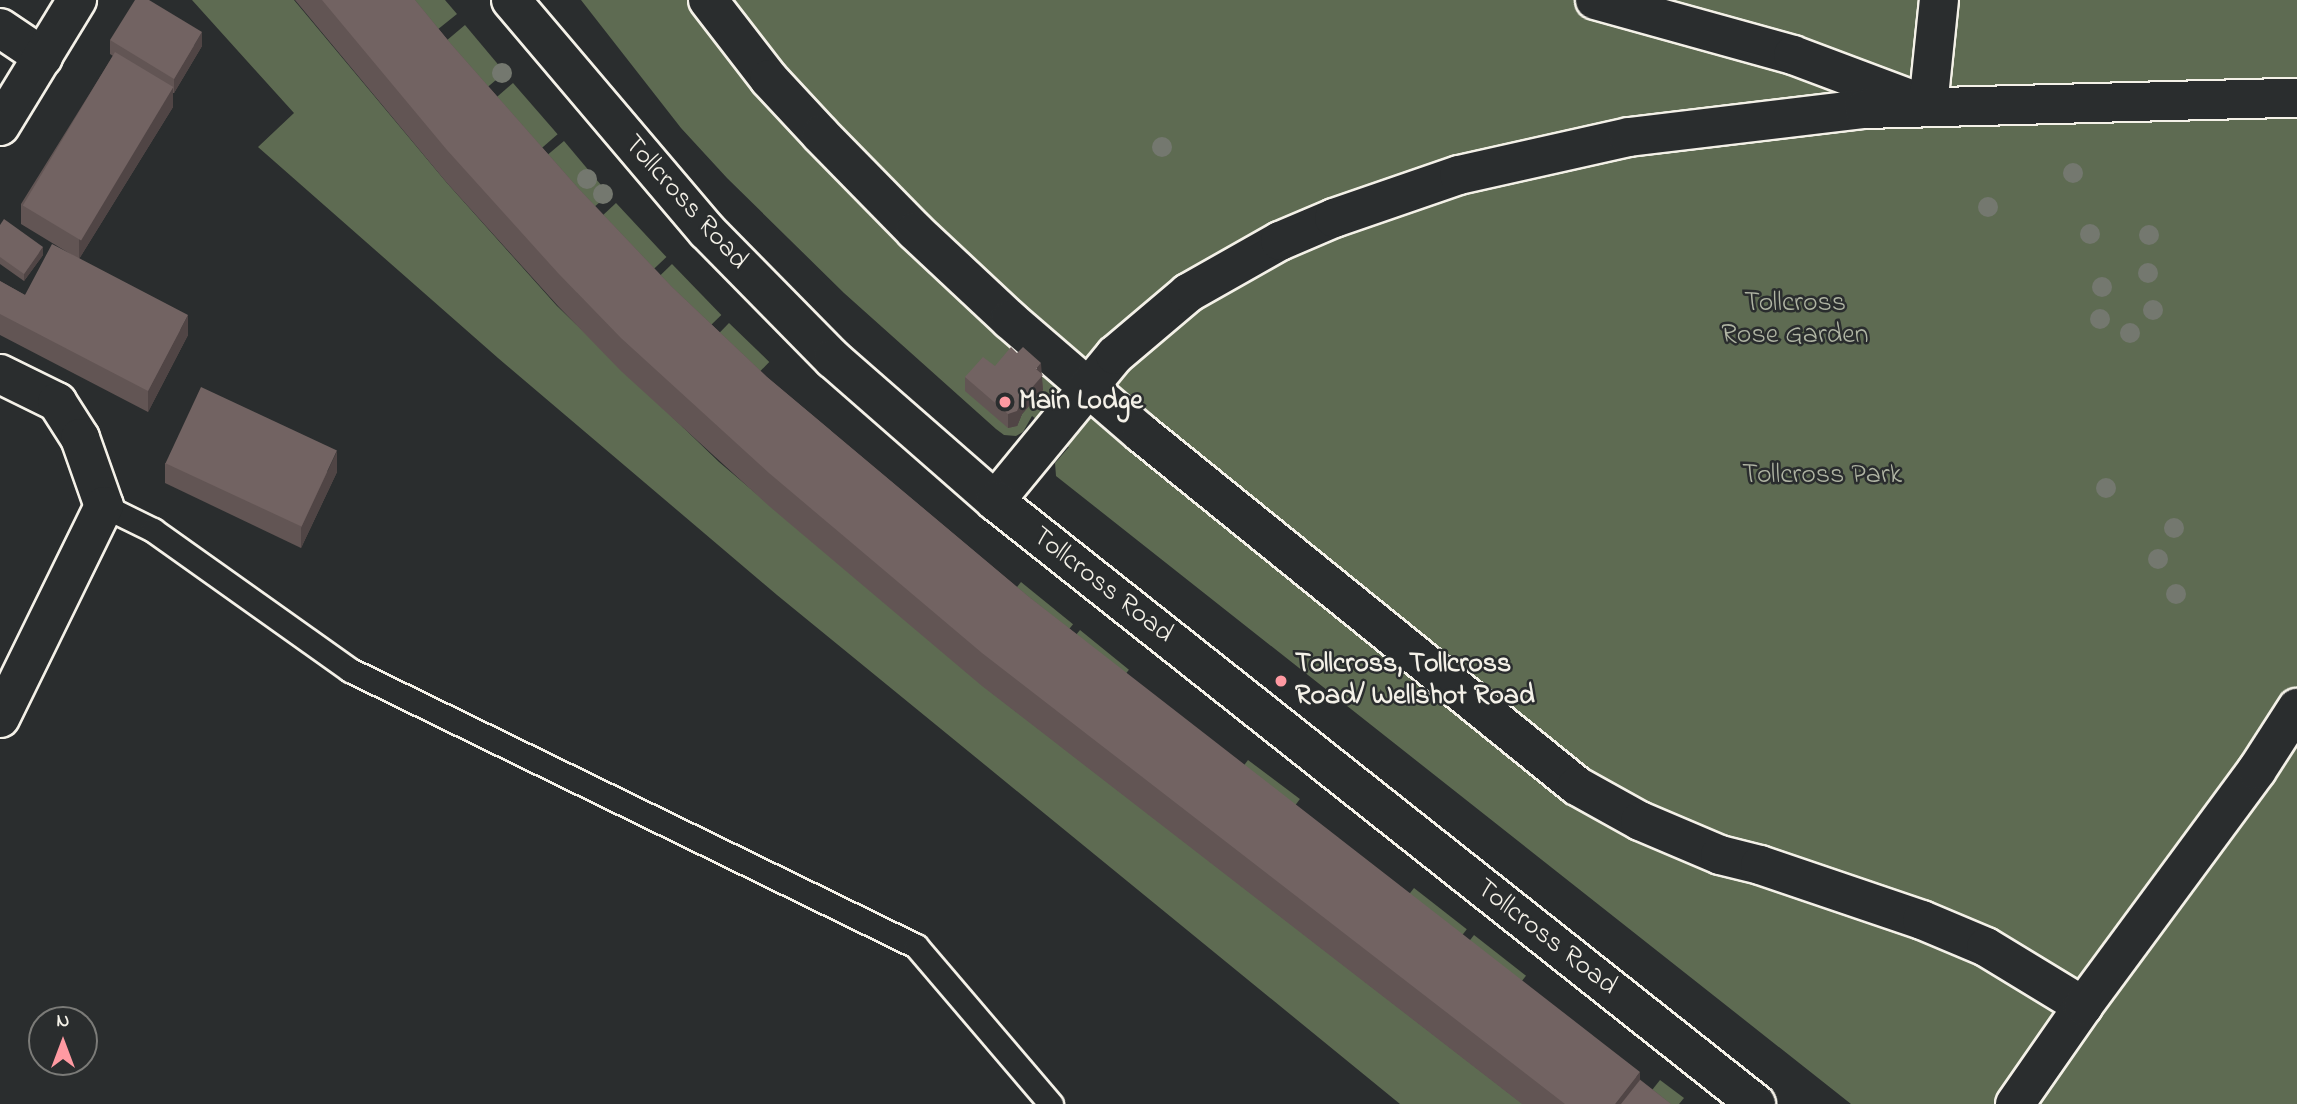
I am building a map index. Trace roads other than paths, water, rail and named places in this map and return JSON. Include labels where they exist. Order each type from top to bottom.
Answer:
[{"type":"street","points":[[0,126],[78,0]]},
{"type":"street","name":"Tollcross Road","points":[[511,0],[650,167],[772,300],[833,359],[995,501],[1755,1104]]},
{"type":"street","points":[[708,0],[769,79],[934,249],[1087,387],[1577,786],[1640,821],[1720,855],[1760,865],[1922,920],[1986,947],[2083,1006]]},
{"type":"street","points":[[1595,0],[1793,55],[1928,106]]},
{"type":"street","points":[[1928,106],[1939,0]]},
{"type":"street","points":[[0,28],[43,57]]},
{"type":"street","points":[[995,501],[1115,355],[1188,293],[1280,241],[1400,194],[1523,159],[1629,137],[1752,121],[1928,106],[2297,98]]},
{"type":"street","points":[[2242,99],[2297,126]]},
{"type":"street","points":[[0,374],[57,402],[80,438],[104,506],[0,718]]},
{"type":"street","points":[[2015,1104],[2083,1006],[2257,770],[2297,708]]},
{"type":"lane","points":[[104,506],[153,530],[350,670],[916,946],[1051,1104]]},
{"type":"place","name":"Main Lodge","points":[[1005,402]]},
{"type":"place","name":"Tollcross, Tollcross Road/ Wellshot Road","points":[[1281,681]]},
{"type":"park label","name":"Tollcross Rose Garden","points":[[1795,320]]},
{"type":"park label","name":"Tollcross Park","points":[[1822,476]]}]
